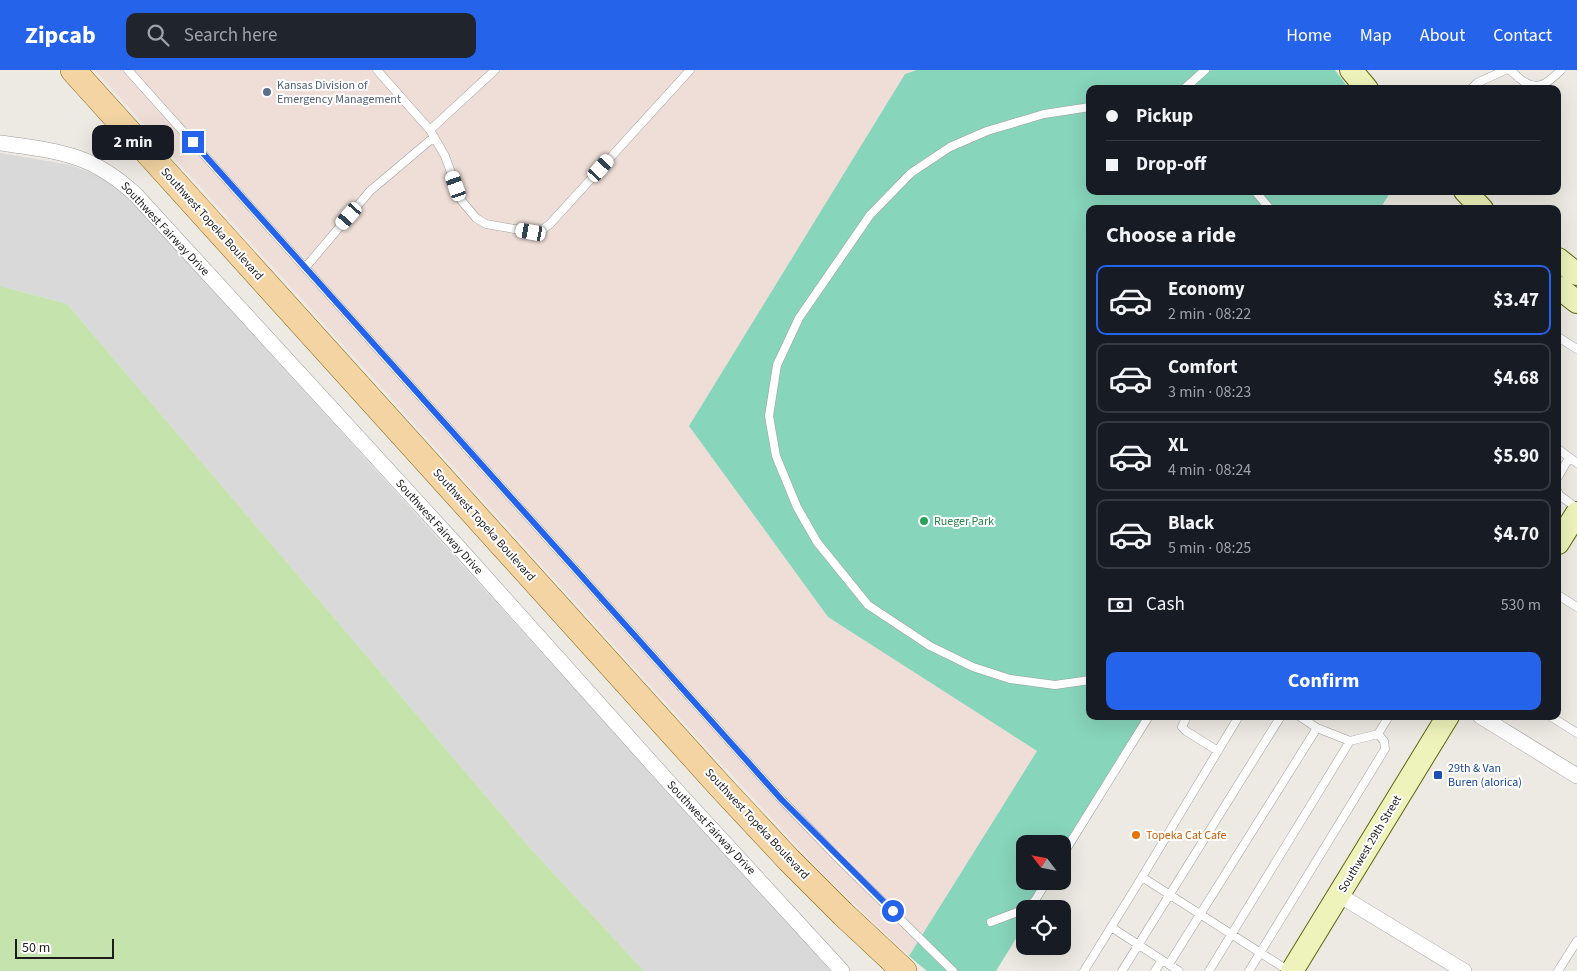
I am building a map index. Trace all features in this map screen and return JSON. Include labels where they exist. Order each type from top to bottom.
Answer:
[{"type":"main road","name":"Southwest Topeka Boulevard","points":[[73,70],[720,786],[809,880],[904,971]]},
{"type":"main road","points":[[1351,70],[1364,85]]},
{"type":"main road","points":[[1561,261],[1577,274]]},
{"type":"main road","points":[[1561,289],[1577,302]]},
{"type":"main road","points":[[1561,538],[1577,513]]},
{"type":"main road","name":"Southwest 29th Street","points":[[1290,971],[1339,895],[1446,720]]},
{"type":"street","name":"Southwest Fairway Drive","points":[[0,143],[54,151],[92,162],[122,182],[136,195],[842,971]]},
{"type":"street","points":[[1486,720],[1577,776]]},
{"type":"street","points":[[1339,895],[1464,971]]},
{"type":"lane","points":[[128,70],[782,800],[953,971]]},
{"type":"lane","points":[[377,70],[432,134],[445,156],[461,200],[476,218],[486,224],[531,232],[542,230],[550,224],[690,70]]},
{"type":"lane","points":[[305,268],[370,191],[432,134],[495,70]]},
{"type":"lane","points":[[1188,85],[1205,70]]},
{"type":"lane","points":[[1475,85],[1505,70]]},
{"type":"lane","points":[[1510,70],[1529,85]]},
{"type":"lane","points":[[1542,85],[1561,70]]},
{"type":"lane","points":[[1086,108],[1044,114],[987,131],[950,147],[911,173],[870,215],[799,318],[777,365],[769,416],[776,456],[798,507],[816,542],[868,605],[930,646],[973,667],[1010,679],[1055,685],[1086,681]]},
{"type":"lane","points":[[1258,195],[1267,205]]},
{"type":"lane","points":[[1561,339],[1577,349]]},
{"type":"lane","points":[[1561,451],[1577,463]]},
{"type":"lane","points":[[1561,472],[1569,458]]},
{"type":"lane","points":[[1561,496],[1577,508]]},
{"type":"lane","points":[[1561,597],[1577,606]]},
{"type":"lane","points":[[1071,842],[1147,720]]},
{"type":"lane","points":[[1185,720],[1182,726],[1186,732],[1218,751]]},
{"type":"lane","points":[[1084,971],[1237,720]]},
{"type":"lane","points":[[1122,971],[1279,720]]},
{"type":"lane","points":[[1305,720],[1316,728],[1350,741],[1378,734],[1387,720]]},
{"type":"lane","points":[[1556,720],[1577,733]]},
{"type":"lane","points":[[1155,971],[1165,962],[1200,914],[1316,728]]},
{"type":"lane","points":[[1249,971],[1385,750],[1384,741],[1378,734]]},
{"type":"lane","points":[[1209,971],[1350,741]]},
{"type":"lane","points":[[1142,877],[1290,971]]},
{"type":"lane","points":[[992,922],[1016,913]]},
{"type":"lane","points":[[1111,927],[1179,971]]},
{"type":"lane","points":[[1558,971],[1577,941]]},
{"type":"shaded area","points":[[95,70],[917,70],[905,74],[689,426],[828,617],[1037,751],[909,956],[825,876],[696,736]]},
{"type":"shaded area","points":[[0,153],[71,165],[105,179],[129,198],[831,971],[644,971],[530,848],[67,304],[0,286]]},
{"type":"green space","name":"Rueger Park","points":[[917,70],[1335,70],[1346,85],[1086,85],[1086,195],[1389,195],[1382,205],[1086,205],[1086,720],[1151,720],[1071,850],[1071,835],[1016,835],[1016,890],[1047,890],[1040,900],[1016,900],[1016,939],[996,971],[927,971],[909,956],[1037,751],[828,617],[689,426],[905,74]]},
{"type":"green space","points":[[0,286],[67,304],[530,848],[644,971],[0,971]]},
{"type":"place","name":"Kansas Division of Emergency Management","points":[[267,92]]},
{"type":"place","name":"Rueger Park","points":[[924,521]]},
{"type":"place","name":"29th & Van Buren (alorica)","points":[[1438,775]]},
{"type":"place","name":"Topeka Cat Cafe","points":[[1136,835]]},
{"type":"route","points":[[193,142],[782,800],[893,911]]}]
